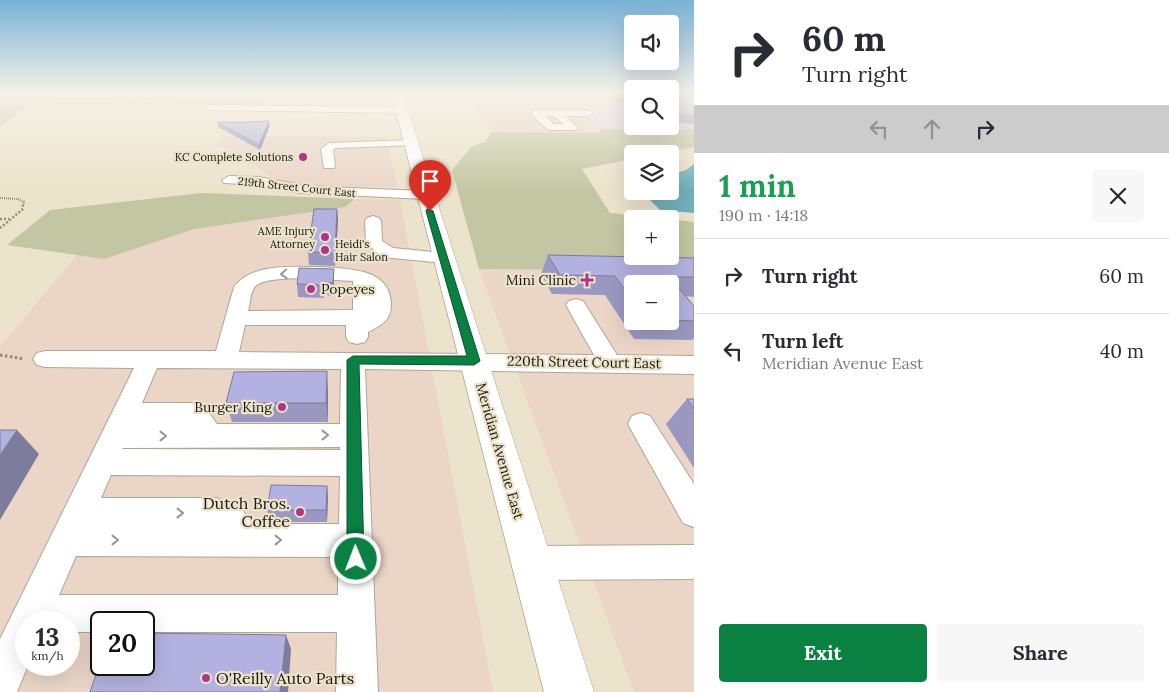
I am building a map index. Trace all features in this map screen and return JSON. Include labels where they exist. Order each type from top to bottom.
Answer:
[{"type":"main road","name":"Meridian Avenue East","points":[[407,127],[569,692]]},
{"type":"street","points":[[329,164],[327,149],[333,145],[411,143]]},
{"type":"street","name":"219th Street Court East","points":[[229,180],[259,181],[301,189],[425,195]]},
{"type":"street","points":[[373,221],[374,243],[381,250],[388,253],[444,258]]},
{"type":"street","points":[[224,360],[244,287],[257,278],[302,273],[337,274],[362,278],[363,313],[357,323],[355,360],[358,692]]},
{"type":"street","points":[[576,305],[610,362]]},
{"type":"street","points":[[236,318],[357,323]]},
{"type":"street","name":"220th Street Court East","points":[[45,359],[610,362],[694,365]]},
{"type":"street","points":[[34,611],[149,360]]},
{"type":"street","points":[[642,424],[694,512]]},
{"type":"street","points":[[114,437],[210,436],[355,449]]},
{"type":"street","points":[[114,437],[355,449]]},
{"type":"street","points":[[73,526],[243,540],[356,540]]},
{"type":"street","points":[[532,563],[694,562]]},
{"type":"street","points":[[80,620],[356,614]]},
{"type":"street","points":[[0,683],[15,651]]},
{"type":"path","points":[[0,198],[18,199],[24,202],[22,210],[0,228]]},
{"type":"path","points":[[0,219],[10,219]]},
{"type":"shaded area","points":[[489,127],[599,127],[601,133],[492,132]]},
{"type":"shaded area","points":[[599,127],[624,127],[624,129],[601,129]]},
{"type":"shaded area","points":[[679,127],[694,127],[694,129],[679,129]]},
{"type":"shaded area","points":[[222,136],[387,137],[397,187],[303,186],[278,181],[270,177],[236,150],[213,146]]},
{"type":"shaded area","points":[[355,199],[400,200],[493,692],[0,692],[0,347],[77,255],[104,259],[194,229],[344,207]]},
{"type":"shaded area","points":[[479,269],[694,271],[694,692],[634,692]]},
{"type":"green space","points":[[601,129],[624,129],[624,135],[679,135],[679,129],[694,129],[694,147],[679,150],[679,145],[624,145],[624,161],[582,169],[610,213],[624,215],[624,265],[679,265],[679,220],[694,222],[694,271],[479,269],[452,170],[472,146],[485,142],[492,132],[600,133]]},
{"type":"green space","points":[[202,193],[355,199],[345,207],[194,229],[104,259],[7,245],[50,210]]},
{"type":"water","points":[[694,164],[694,213],[679,212],[679,210],[660,210],[650,200],[679,200],[679,172],[686,170]]},
{"type":"building","points":[[227,127],[266,127],[259,145]]},
{"type":"building","points":[[314,209],[337,209],[335,253],[308,252]]},
{"type":"building","points":[[548,255],[624,257],[624,265],[679,265],[679,258],[694,258],[694,277],[679,277],[679,275],[624,275],[624,289],[615,276],[560,275]]},
{"type":"building","points":[[299,268],[334,269],[333,283],[323,282],[323,285],[297,284]]},
{"type":"building","points":[[679,289],[694,306],[694,321],[679,320]]},
{"type":"building","points":[[327,371],[326,403],[226,403],[234,372]]},
{"type":"building","points":[[687,399],[694,399],[694,409]]},
{"type":"building","points":[[0,430],[17,430],[0,455]]},
{"type":"building","points":[[271,485],[327,486],[326,510],[267,510]]},
{"type":"building","name":"O'Reilly Auto Parts","points":[[155,633],[286,635],[280,692],[90,692],[96,676],[155,676]]},
{"type":"place","name":"KC Complete Solutions","points":[[303,157]]},
{"type":"place","name":"AME Injury Attorney","points":[[325,237]]},
{"type":"place","name":"Heidi's Hair Salon","points":[[325,250]]},
{"type":"place","name":"Mini Clinic","points":[[587,280]]},
{"type":"place","name":"Popeyes","points":[[311,289]]},
{"type":"place","name":"Burger King","points":[[282,407]]},
{"type":"place","name":"Dutch Bros. Coffee","points":[[300,512]]},
{"type":"place","name":"O'Reilly Auto Parts","points":[[206,678]]},
{"type":"route","points":[[356,559],[353,360],[474,361],[430,211]]}]
